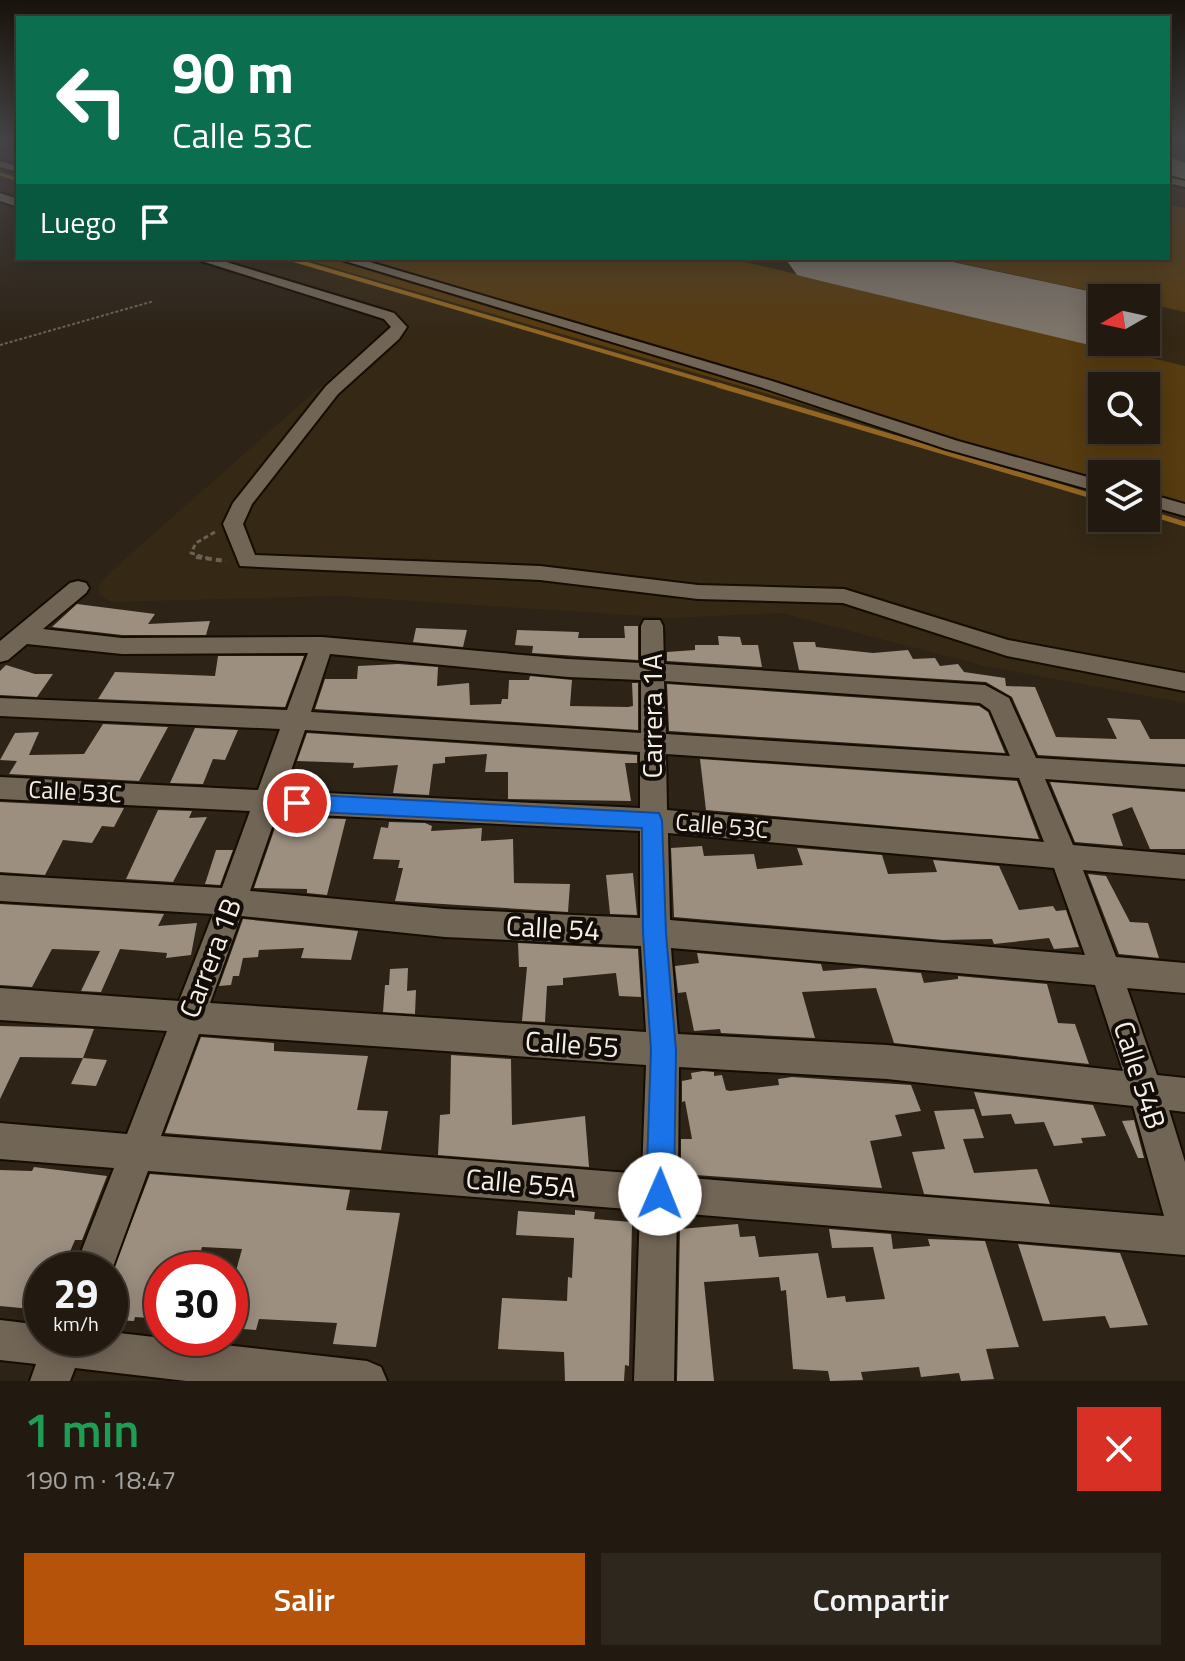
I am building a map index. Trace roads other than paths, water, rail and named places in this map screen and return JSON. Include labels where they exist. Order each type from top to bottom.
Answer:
[{"type":"street","points":[[206,260],[389,316],[399,327],[394,336],[332,390],[267,469],[234,520],[234,532],[247,561],[540,573],[698,592],[844,596],[1007,648],[1185,682]]},
{"type":"street","points":[[349,260],[766,384],[952,445],[1088,483]]},
{"type":"street","points":[[1160,503],[1185,510]]},
{"type":"street","points":[[0,654],[78,588]]},
{"type":"street","name":"Carrera 1A","points":[[652,626],[652,820],[655,933],[663,1050],[654,1381]]},
{"type":"street","points":[[22,635],[122,646],[322,645],[653,674],[799,680],[985,694],[1000,704],[1028,767],[1105,972]]},
{"type":"street","name":"Carrera 1B","points":[[100,1252],[232,902],[322,645]]},
{"type":"street","points":[[0,707],[294,720],[1185,778]]},
{"type":"street","name":"Calle 53C","points":[[0,788],[652,820],[1185,867]]},
{"type":"street","name":"Calle 54","points":[[0,888],[232,902],[445,923],[655,933],[1185,978]]},
{"type":"street","name":"Calle 54B","points":[[1105,972],[1185,1224]]},
{"type":"street","name":"Calle 55","points":[[0,1004],[663,1050],[887,1062],[1185,1095]]},
{"type":"street","name":"Calle 55A","points":[[0,1141],[1185,1236]]},
{"type":"street","points":[[0,1340],[24,1346]]},
{"type":"street","points":[[73,1356],[367,1381]]},
{"type":"waterway","points":[[294,260],[725,387]]},
{"type":"waterway","points":[[718,385],[1088,495]]},
{"type":"waterway","points":[[1160,516],[1185,524]]}]
